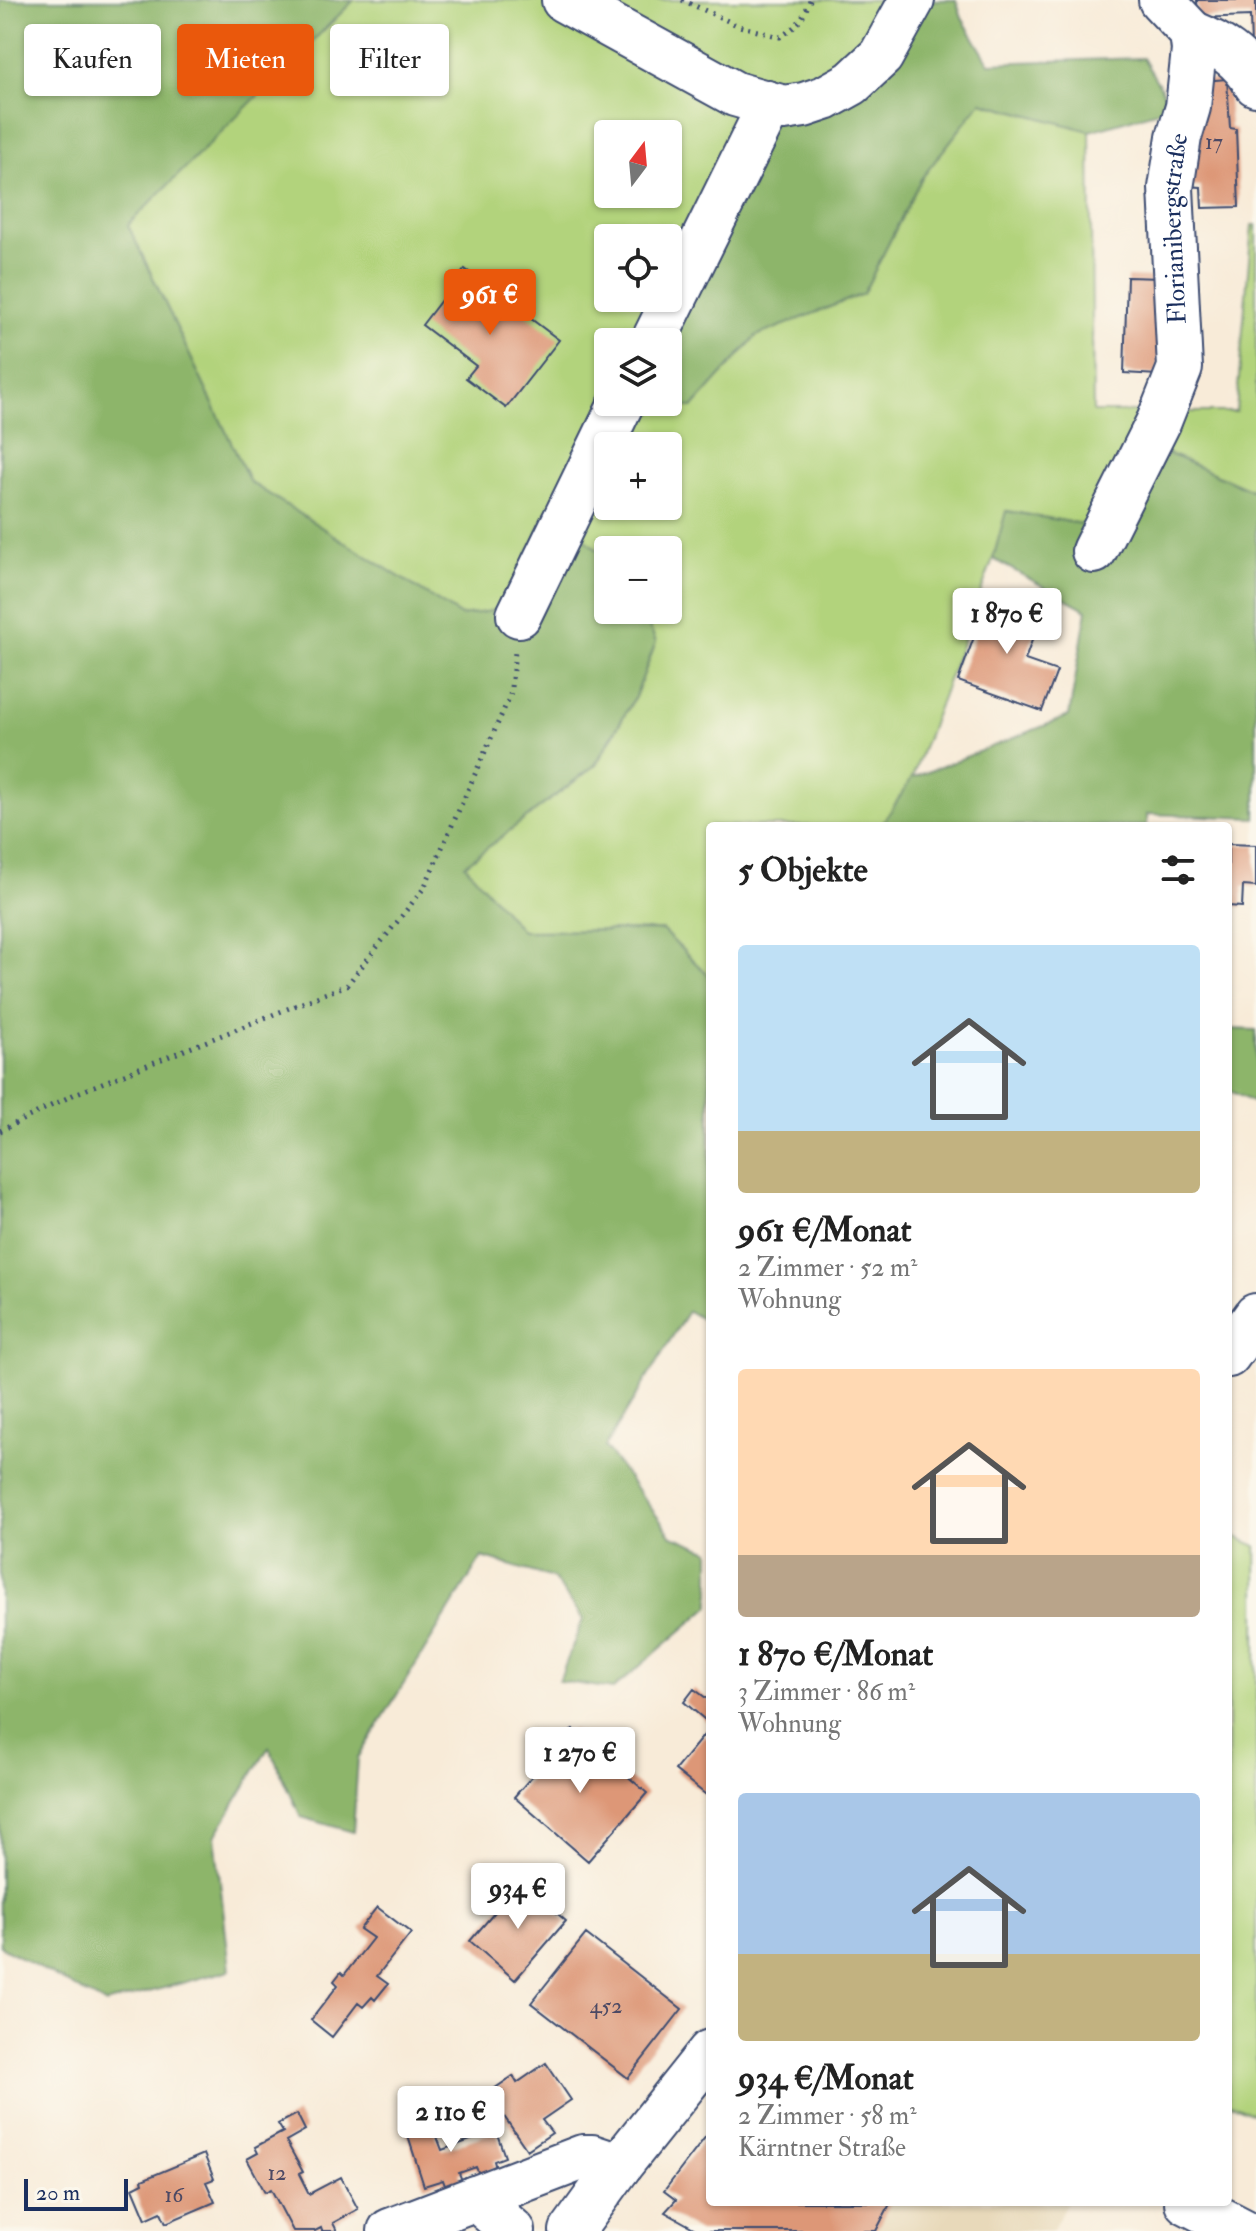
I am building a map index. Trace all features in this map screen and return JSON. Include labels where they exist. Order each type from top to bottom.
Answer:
[{"type":"street","points":[[564,0],[735,94],[784,108],[825,98],[852,83],[881,56],[912,0]]},
{"type":"street","points":[[1161,0],[1192,33],[1217,44],[1247,68],[1256,84]]},
{"type":"street","name":"Florianibergstraße","points":[[1094,551],[1159,421],[1180,368],[1171,188],[1192,80],[1192,33]]},
{"type":"street","points":[[660,328],[762,121],[766,103]]},
{"type":"street","points":[[519,615],[615,416]]},
{"type":"street","points":[[1232,1349],[1256,1316]]},
{"type":"street","points":[[572,2231],[619,2166],[706,2057]]},
{"type":"street","points":[[390,2231],[583,2157],[619,2166]]},
{"type":"street","points":[[475,2198],[513,2231]]},
{"type":"street","points":[[1195,2206],[1243,2231]]},
{"type":"path","points":[[682,0],[739,26],[780,37],[795,29],[803,19],[810,0]]},
{"type":"path","points":[[0,1131],[77,1093],[347,985],[424,888],[510,696],[519,615]]},
{"type":"shaded area","points":[[889,2206],[1065,2206],[1052,2231],[876,2231]]},
{"type":"green space","points":[[0,0],[354,0],[314,40],[314,24],[177,24],[177,96],[258,96],[128,225],[250,482],[461,616],[502,609],[549,508],[594,547],[594,624],[648,624],[656,642],[635,697],[595,765],[465,865],[522,931],[662,930],[706,973],[706,1322],[688,1311],[605,1447],[672,1536],[706,1549],[706,1609],[613,1689],[559,1681],[583,1619],[553,1578],[482,1557],[358,1758],[353,1832],[301,1817],[269,1747],[215,1836],[230,1970],[105,2004],[0,1946]]},
{"type":"green space","points":[[354,0],[920,0],[682,309],[682,224],[594,224],[594,312],[680,312],[668,328],[594,328],[594,416],[682,416],[682,407],[693,407],[756,336],[863,294],[921,179],[981,102],[1090,131],[1093,412],[1236,412],[1252,225],[1256,225],[1256,492],[1167,453],[1110,529],[1007,511],[993,559],[912,778],[884,822],[706,822],[706,973],[662,930],[522,931],[464,865],[596,765],[635,697],[656,642],[648,624],[682,624],[682,536],[594,536],[594,547],[549,508],[502,610],[461,616],[249,482],[127,224],[257,96],[314,96],[314,39]]},
{"type":"green space","points":[[920,0],[956,0],[962,18],[989,63],[1143,58],[1172,107],[1090,131],[981,102],[921,179],[863,294],[756,336],[693,407],[682,407],[682,328],[674,328],[762,121],[804,105]]},
{"type":"green space","points":[[1167,453],[1256,492],[1256,818],[1147,814],[1147,822],[884,822],[912,778],[1069,716],[1087,610],[993,559],[1006,511],[1110,529]]},
{"type":"green space","points":[[1232,1029],[1256,1030],[1256,1104],[1232,1092]]},
{"type":"green space","points":[[1232,1535],[1256,1546],[1256,2115],[1232,2105]]},
{"type":"building","points":[[1197,0],[1256,0],[1256,46],[1251,46],[1250,16],[1198,18]]},
{"type":"building","points":[[1227,79],[1230,128],[1236,129],[1239,207],[1202,208],[1201,187],[1186,186],[1203,81]]},
{"type":"building","points":[[465,269],[559,340],[506,408],[466,378],[476,366],[422,325]]},
{"type":"building","points":[[1127,277],[1161,278],[1158,375],[1124,373]]},
{"type":"building","points":[[989,596],[1041,615],[1025,660],[1057,671],[1042,711],[958,681]]},
{"type":"building","points":[[1232,844],[1256,845],[1256,887],[1243,886],[1242,907],[1232,906]]},
{"type":"building","points":[[694,1689],[706,1698],[706,1721],[684,1702]]},
{"type":"building","points":[[573,1729],[647,1793],[588,1861],[514,1797]]},
{"type":"building","points":[[704,1735],[706,1737],[706,1795],[675,1770]]},
{"type":"building","points":[[521,1882],[566,1921],[515,1980],[470,1941]]},
{"type":"building","points":[[377,1907],[411,1933],[377,1976],[388,1984],[375,2000],[372,1997],[363,2007],[358,2003],[332,2037],[311,2020],[338,1985],[334,1981],[341,1972],[344,1975],[373,1938],[360,1929]]},
{"type":"building","points":[[586,1934],[682,2009],[628,2078],[531,2003]]},
{"type":"building","points":[[546,2063],[571,2100],[542,2120],[552,2133],[527,2150],[488,2093],[513,2076],[517,2083]]},
{"type":"building","points":[[297,2114],[305,2130],[286,2141],[303,2172],[299,2174],[309,2194],[341,2177],[358,2209],[333,2223],[337,2231],[322,2231],[321,2228],[293,2231],[271,2189],[265,2192],[247,2159],[258,2153],[255,2147],[283,2132],[278,2124]]},
{"type":"building","points":[[440,2118],[445,2131],[436,2134],[442,2150],[496,2131],[505,2157],[494,2161],[496,2168],[479,2174],[476,2167],[459,2173],[463,2183],[446,2188],[443,2180],[424,2186],[406,2130]]},
{"type":"building","points":[[706,2136],[706,2206],[889,2206],[876,2231],[699,2231],[665,2212],[676,2200],[664,2191]]},
{"type":"building","points":[[204,2154],[214,2179],[206,2182],[215,2202],[166,2223],[161,2212],[146,2219],[133,2188],[143,2183],[142,2180]]}]
